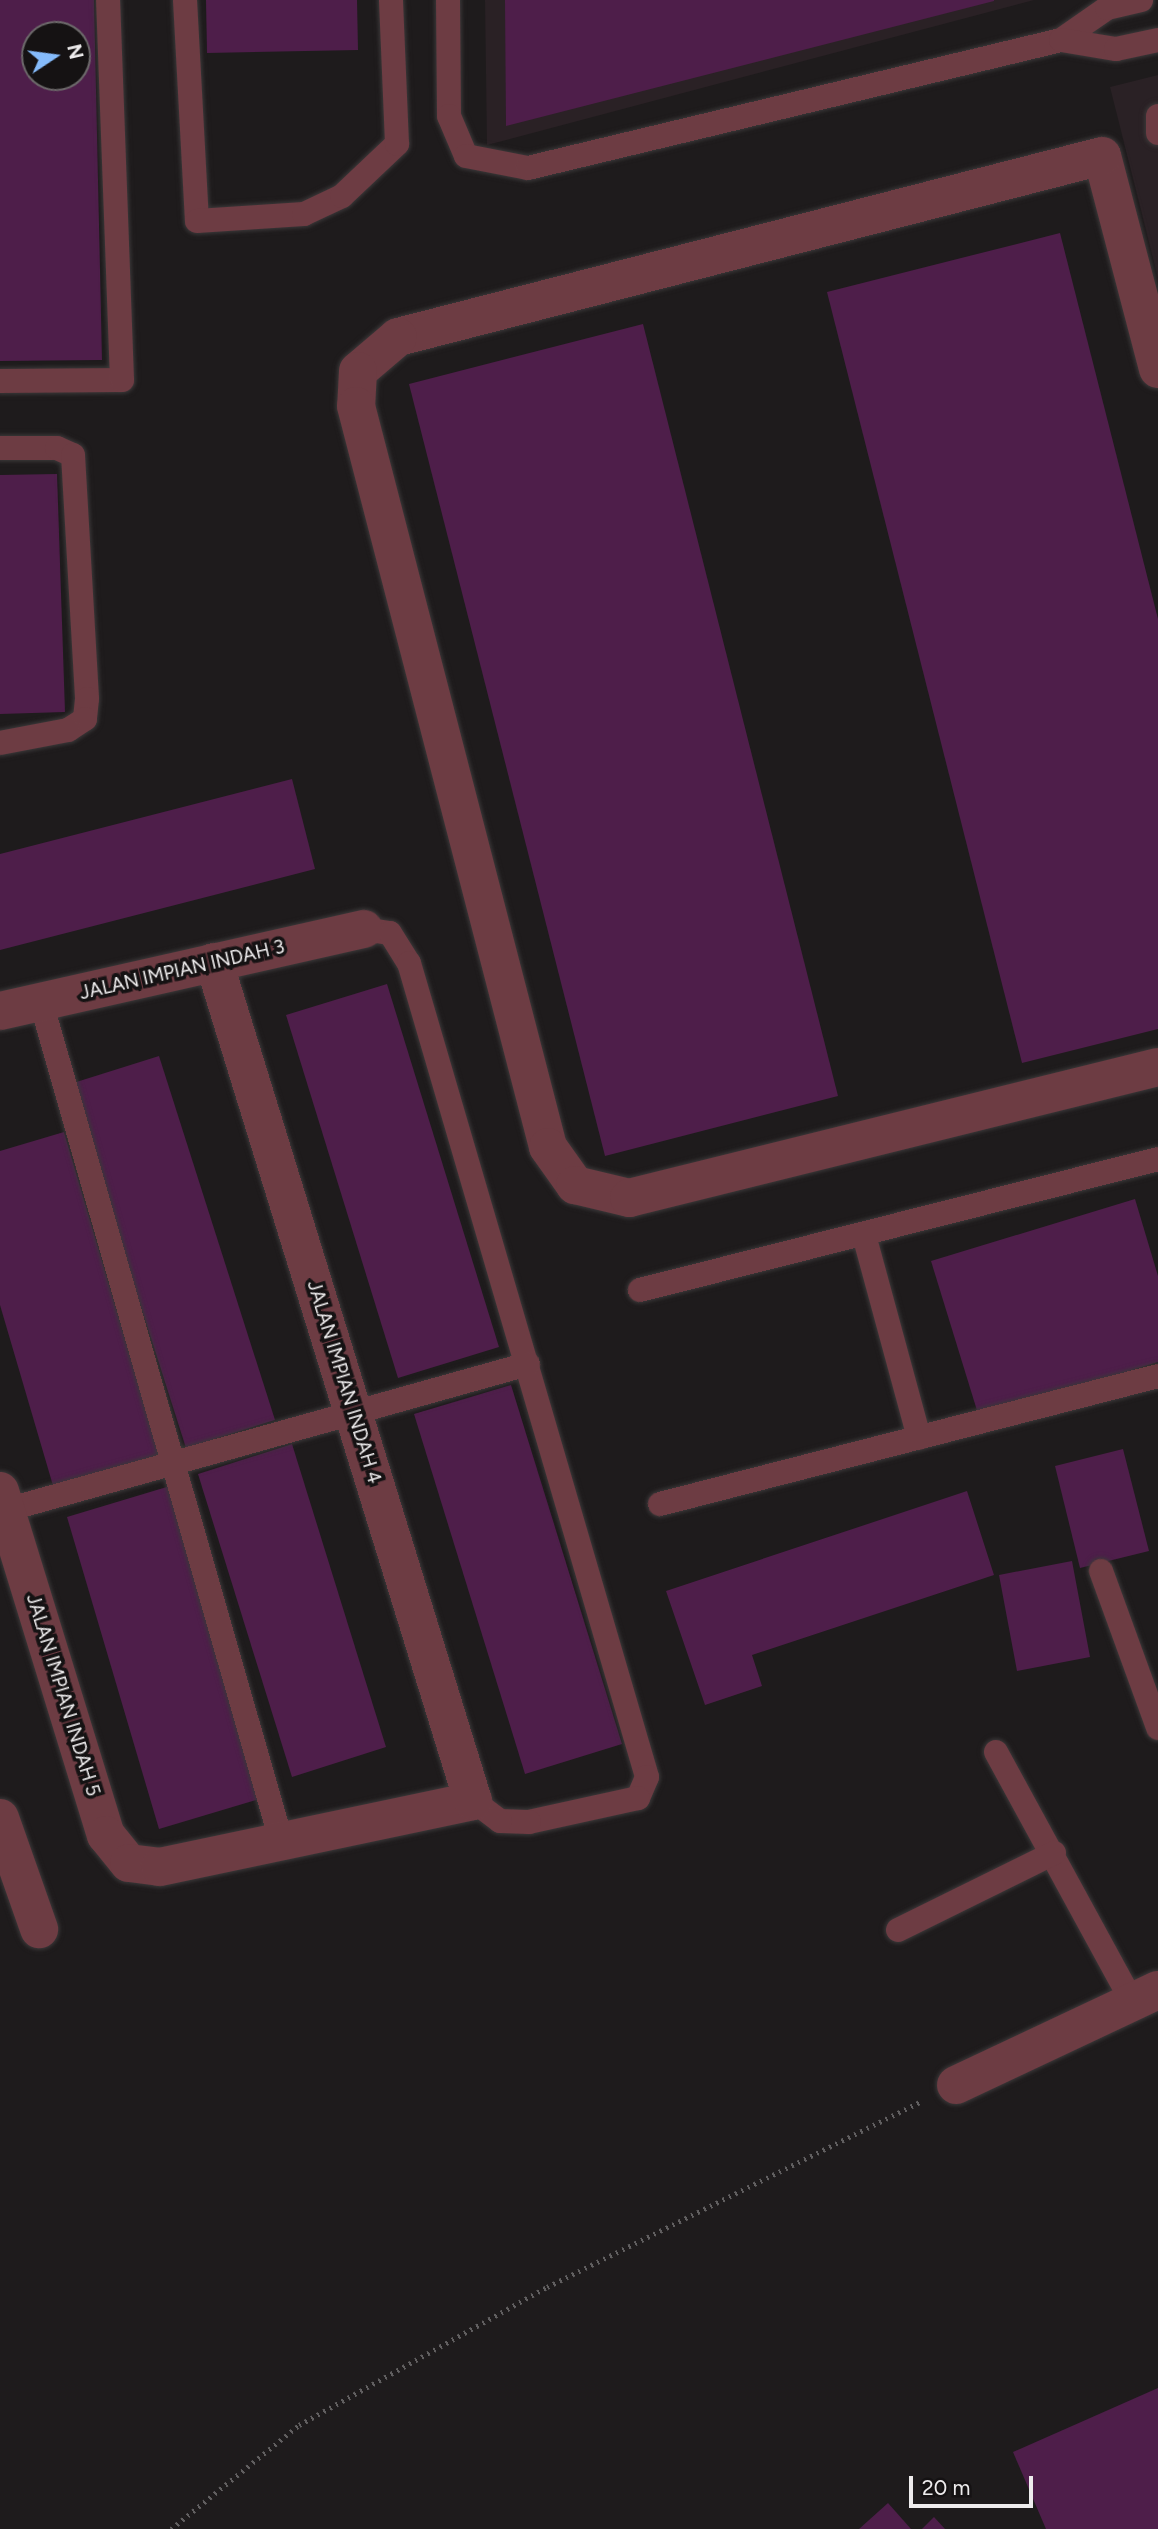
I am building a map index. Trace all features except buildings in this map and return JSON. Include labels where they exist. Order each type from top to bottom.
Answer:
[{"type":"street","points":[[1158,369],[1102,156],[398,337],[358,371],[356,406],[548,1147],[575,1185],[629,1198],[1158,1067]]},
{"type":"street","name":"JALAN IMPIAN INDAH 3","points":[[0,1011],[364,929]]},
{"type":"street","name":"JALAN IMPIAN INDAH 4","points":[[214,962],[473,1801]]},
{"type":"street","name":"JALAN IMPIAN INDAH 5","points":[[3,1501],[106,1835],[128,1863],[160,1867],[281,1840]]},
{"type":"street","points":[[281,1840],[473,1801]]},
{"type":"street","points":[[0,1818],[39,1929]]},
{"type":"street","points":[[956,2085],[1144,1995]]},
{"type":"lane","points":[[0,381],[122,380],[108,0]]},
{"type":"lane","points":[[185,0],[197,221],[304,214],[342,197],[397,144],[391,0]]},
{"type":"lane","points":[[448,0],[449,116],[466,156],[495,167],[528,168],[1061,40],[1107,8],[1141,0]]},
{"type":"lane","points":[[1061,40],[1116,49],[1158,40]]},
{"type":"lane","points":[[1158,116],[1158,133]]},
{"type":"lane","points":[[0,448],[57,448],[73,455],[87,699],[85,719],[68,730],[0,743]]},
{"type":"lane","points":[[364,929],[390,933],[409,962],[647,1777],[638,1798],[528,1822],[500,1821],[473,1801]]},
{"type":"lane","points":[[41,1002],[281,1840]]},
{"type":"lane","points":[[640,1290],[1158,1159]]},
{"type":"lane","points":[[864,1235],[919,1438]]},
{"type":"lane","points":[[3,1501],[174,1463],[528,1364]]},
{"type":"lane","points":[[660,1504],[1158,1376]]},
{"type":"lane","points":[[1101,1571],[1158,1728]]},
{"type":"lane","points":[[996,1752],[1054,1853],[1144,1995]]},
{"type":"lane","points":[[898,1930],[1054,1853]]},
{"type":"path","points":[[171,2529],[299,2425],[547,2287],[956,2085]]},
{"type":"shaded area","points":[[485,0],[1034,0],[487,145]]},
{"type":"shaded area","points":[[1158,75],[1158,278],[1110,87]]}]
